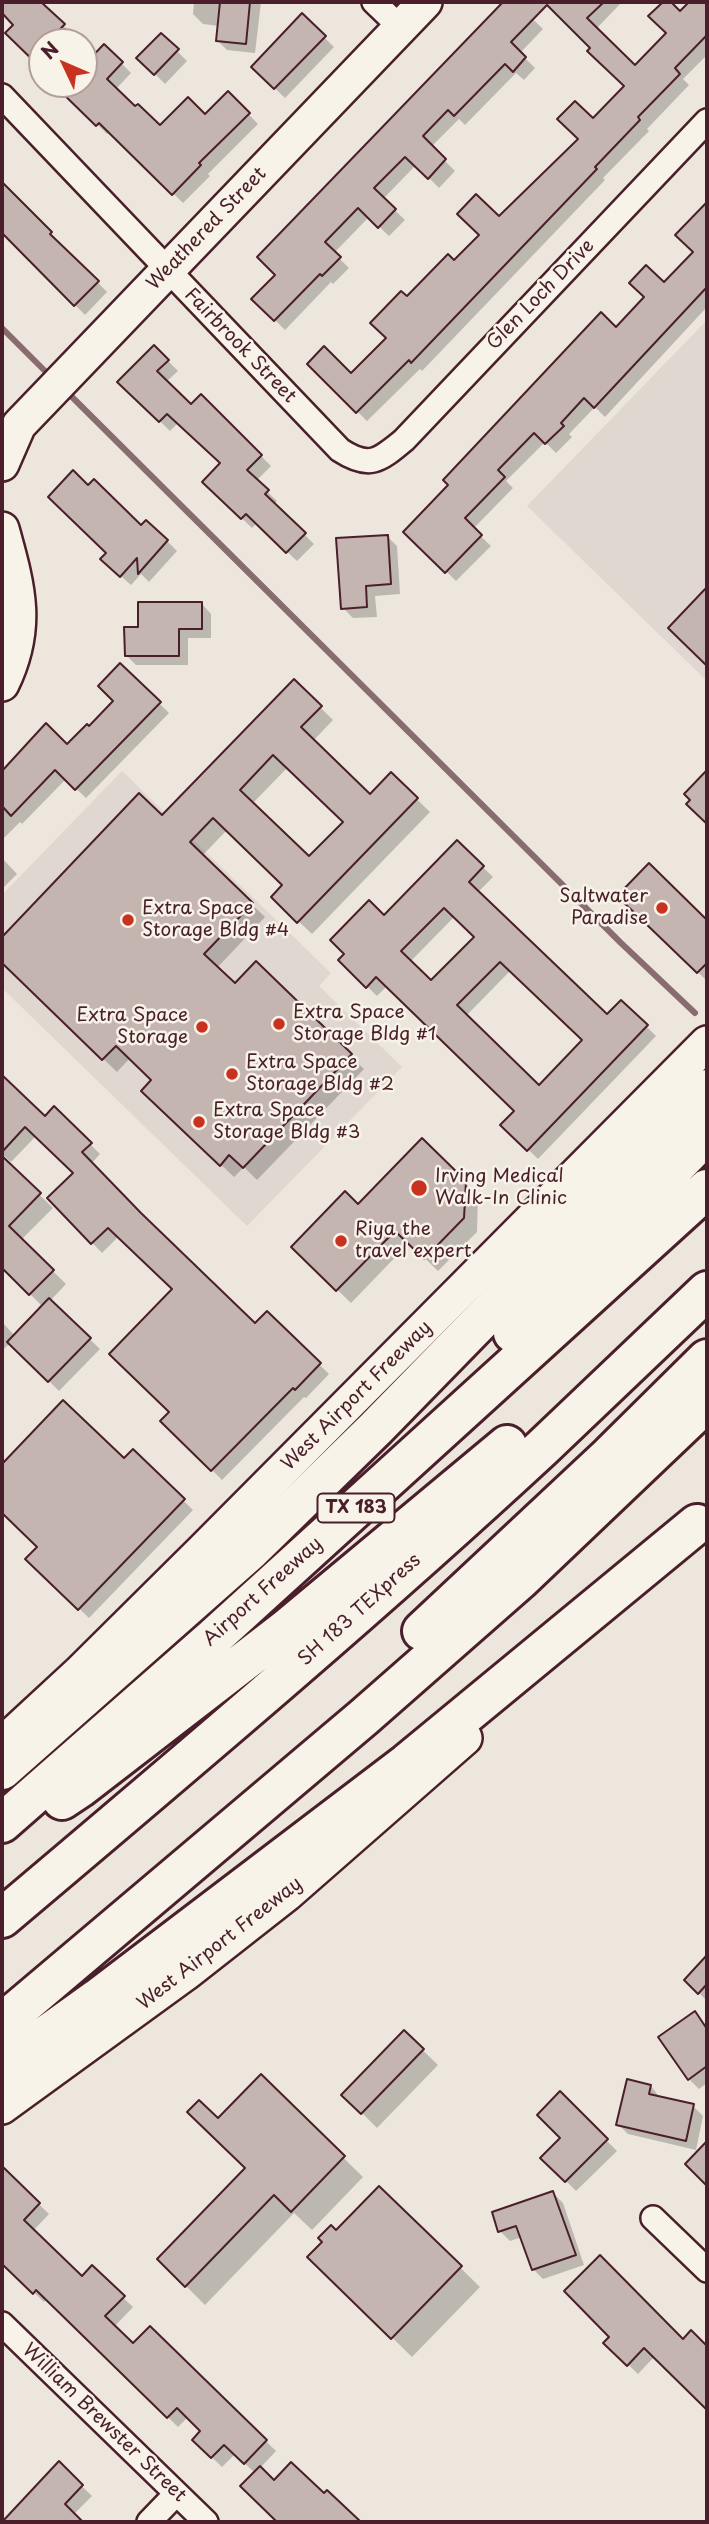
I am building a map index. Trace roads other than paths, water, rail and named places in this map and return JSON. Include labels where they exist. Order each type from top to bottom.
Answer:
[{"type":"highway","points":[[2,1770],[279,1522],[386,1418],[707,1089]]},
{"type":"highway","points":[[393,1474],[421,1427],[707,1134]]},
{"type":"highway","name":"Airport Freeway","points":[[2,1823],[203,1647],[707,1189]]},
{"type":"highway","points":[[2,1839],[80,1788],[286,1629],[514,1440],[707,1262]]},
{"type":"highway","name":"SH 183 TEXpress","points":[[2,1918],[201,1750],[374,1598],[541,1449],[707,1291]]},
{"type":"highway","name":"SH 183 TEXpress","points":[[2,1943],[328,1665],[476,1533],[707,1319]]},
{"type":"highway","points":[[149,1899],[210,1821],[477,1582],[707,1359]]},
{"type":"highway","points":[[2,2024],[364,1717],[520,1580],[707,1402]]},
{"type":"highway","points":[[2,2067],[98,1998],[407,1763],[702,1520]]},
{"type":"main road","name":"Weathered Street","points":[[2,464],[19,425],[425,2]]},
{"type":"main road","points":[[2,529],[16,582],[20,621],[13,661],[2,684]]},
{"type":"main road","name":"West Airport Freeway","points":[[2,1744],[79,1673],[203,1550],[707,1043]]},
{"type":"main road","name":"West Airport Freeway","points":[[2,2107],[186,1973],[291,1890],[490,1716],[702,1520]]},
{"type":"street","points":[[374,2],[400,27]]},
{"type":"street","name":"Fairbrook Street","points":[[2,96],[166,271],[340,450],[353,458],[370,462]]},
{"type":"street","name":"Glen Loch Drive","points":[[370,462],[386,456],[404,440],[707,121]]},
{"type":"street","points":[[653,2218],[707,2270]]},
{"type":"street","name":"William Brewster Street","points":[[2,2325],[206,2522]]},
{"type":"street","points":[[149,2522],[176,2494]]},
{"type":"waterway","points":[[2,328],[51,377]]},
{"type":"waterway","points":[[67,392],[621,943],[695,1013]]},
{"type":"place","name":"Saltwater Paradise","points":[[662,908]]},
{"type":"place","name":"Extra Space Storage Bldg #4","points":[[128,920]]},
{"type":"place","name":"Extra Space Storage Bldg #1","points":[[279,1024]]},
{"type":"place","name":"Extra Space Storage","points":[[202,1027]]},
{"type":"place","name":"Extra Space Storage Bldg #2","points":[[232,1074]]},
{"type":"place","name":"Extra Space Storage Bldg #3","points":[[199,1122]]},
{"type":"place","name":"Irving Medical Walk-In Clinic","points":[[419,1188]]},
{"type":"place","name":"Riya the travel expert","points":[[341,1241]]}]
